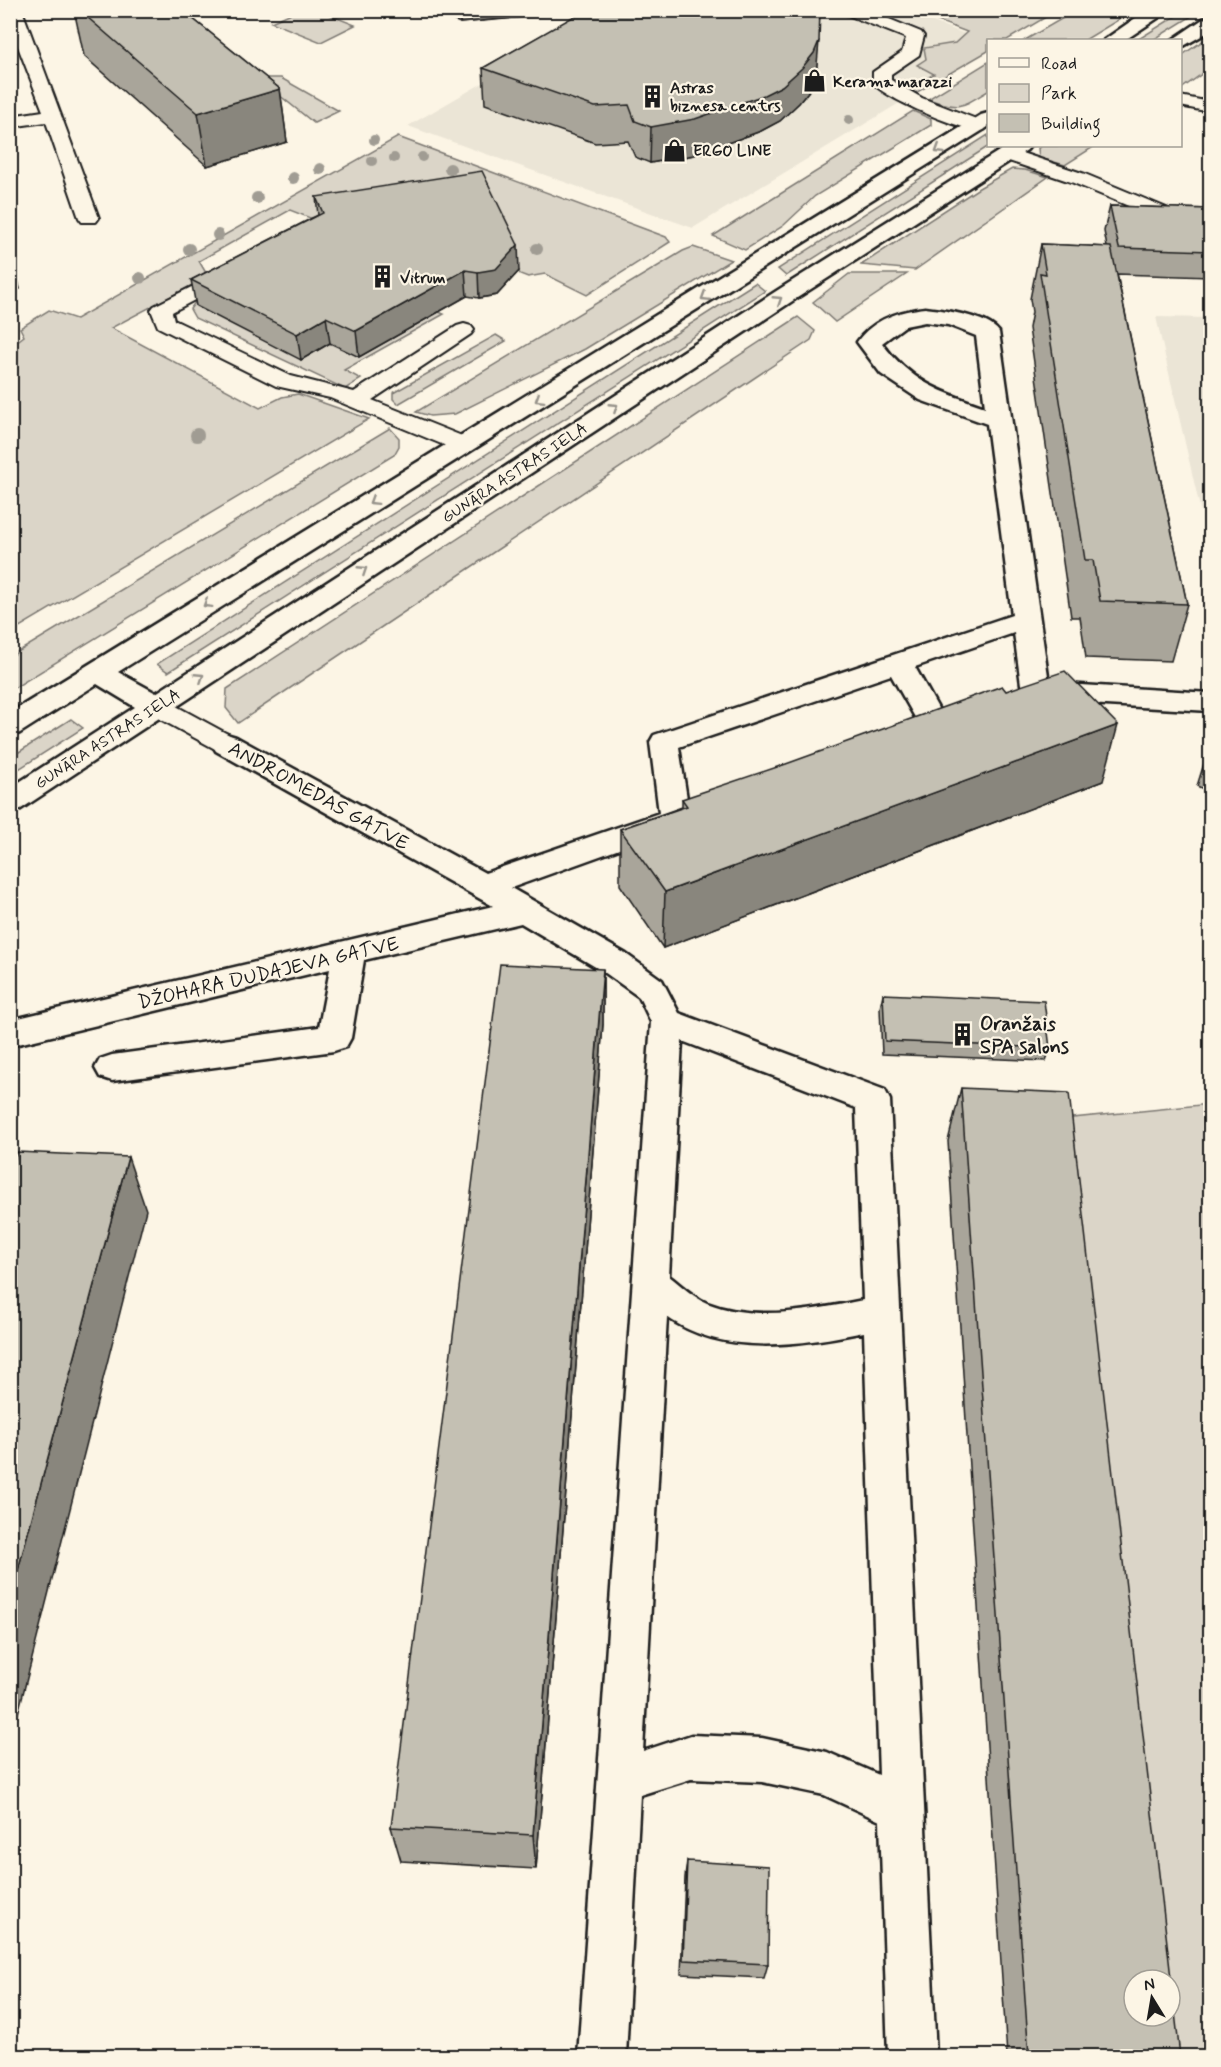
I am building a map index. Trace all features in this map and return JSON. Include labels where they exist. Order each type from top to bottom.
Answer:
[{"type":"street","points":[[1115,39],[1161,10]]},
{"type":"street","points":[[1182,41],[1210,23]]},
{"type":"street","points":[[10,726],[983,122]]},
{"type":"street","name":"GUNĀRA ASTRAS IELA","points":[[10,802],[789,292],[1014,150]]},
{"type":"street","points":[[999,420],[928,395],[890,369],[868,342],[883,327],[918,314],[957,319],[987,332],[999,420],[1026,620],[1025,696],[1210,702]]},
{"type":"street","points":[[483,886],[687,814],[664,742],[1026,620]]},
{"type":"street","points":[[899,664],[935,728]]},
{"type":"street","points":[[97,672],[156,706]]},
{"type":"street","name":"ANDROMEDAS GATVE","points":[[226,744],[483,886],[615,963],[651,989],[667,1022]]},
{"type":"street","name":"DŽOHARA DUDAJEVA GATVE","points":[[10,1033],[525,910]]},
{"type":"street","points":[[112,1068],[334,1038],[342,985],[350,952]]},
{"type":"street","points":[[602,2056],[667,1022],[873,1100],[912,2056]]},
{"type":"street","points":[[651,1283],[698,1316],[760,1329],[817,1326],[882,1312]]},
{"type":"street","points":[[620,1780],[691,1757],[762,1760],[827,1774],[902,1808]]},
{"type":"lane","points":[[13,10],[89,218]]},
{"type":"lane","points":[[851,10],[915,36],[910,55],[882,72],[882,82],[893,91],[915,102],[983,122]]},
{"type":"lane","points":[[1182,101],[1210,107]]},
{"type":"lane","points":[[10,122],[53,115]]},
{"type":"lane","points":[[1014,150],[1201,229]]},
{"type":"lane","points":[[246,266],[161,310],[165,323],[284,381],[337,393],[464,445]]},
{"type":"lane","points":[[356,401],[464,330]]},
{"type":"lane","name":"ANDROMEDAS GATVE","points":[[156,706],[226,744]]},
{"type":"shaded area","points":[[608,11],[904,11],[968,35],[939,79],[693,228],[408,126]]},
{"type":"shaded area","points":[[1156,317],[1210,318],[1210,551]]},
{"type":"green space","points":[[317,10],[355,25],[321,42],[271,22],[296,11]]},
{"type":"green space","points":[[912,11],[1056,11],[1009,39],[987,39],[987,52],[914,94],[907,90],[934,74],[917,65],[926,59],[924,48],[955,43],[967,32]]},
{"type":"green space","points":[[1075,11],[1133,11],[1087,39],[1027,39]]},
{"type":"green space","points":[[1184,11],[1200,11],[1155,39],[1139,39]]},
{"type":"green space","points":[[1210,36],[1210,68],[1182,88],[1182,55]]},
{"type":"green space","points":[[987,63],[987,92],[960,106],[947,105],[928,99]]},
{"type":"green space","points":[[258,78],[281,78],[339,111],[314,123]]},
{"type":"green space","points":[[913,111],[931,119],[931,125],[815,196],[783,226],[745,250],[713,236]]},
{"type":"green space","points":[[987,136],[987,147],[786,276],[778,269]]},
{"type":"green space","points":[[398,137],[666,237],[670,242],[587,295],[545,274],[528,277],[520,274],[483,196],[408,200],[310,218],[290,210],[199,261],[206,273],[198,282],[111,328],[260,408],[282,397],[298,394],[369,419],[11,632],[11,346],[24,336],[20,328],[49,310],[76,319]]},
{"type":"green space","points":[[1093,147],[1065,165],[1039,158],[1038,148]]},
{"type":"green space","points":[[1012,169],[1025,170],[1048,177],[915,270],[861,265],[979,188]]},
{"type":"green space","points":[[693,247],[731,260],[585,349],[455,414],[430,416],[416,412],[683,251]]},
{"type":"green space","points":[[849,274],[907,274],[835,322],[813,302]]},
{"type":"green space","points":[[755,283],[765,291],[168,672],[157,664]]},
{"type":"green space","points":[[196,301],[330,343],[439,312],[444,314],[344,370],[361,379],[345,389],[195,318],[190,309]]},
{"type":"green space","points":[[798,317],[815,331],[811,340],[238,723],[226,708],[227,689]]},
{"type":"green space","points":[[496,335],[506,341],[398,404],[393,399],[393,393]]},
{"type":"green space","points":[[390,428],[399,438],[399,446],[394,455],[11,690],[11,656]]},
{"type":"green space","points":[[71,719],[83,728],[11,774],[11,757]]},
{"type":"green space","points":[[1210,1104],[1210,2056],[1168,2056],[1169,2028],[1182,2028],[1182,1968],[1169,1968],[1063,1119]]},
{"type":"building","points":[[79,10],[182,10],[280,89],[198,113]]},
{"type":"building","points":[[585,10],[820,10],[819,41],[814,53],[802,68],[782,86],[764,95],[695,119],[651,127],[635,121],[629,105],[595,107],[483,68]]},
{"type":"building","name":"Vitrum","points":[[482,171],[518,245],[496,269],[478,272],[465,270],[356,331],[326,317],[297,334],[191,280],[323,213],[316,197]]},
{"type":"building","points":[[1110,206],[1210,209],[1210,251],[1119,248]]},
{"type":"building","points":[[1041,244],[1111,247],[1187,604],[1100,601],[1093,560],[1085,560],[1040,273],[1046,274]]},
{"type":"building","points":[[1065,671],[1118,725],[665,892],[620,829],[687,806],[682,799],[1002,686],[1006,691]]},
{"type":"building","points":[[500,964],[603,969],[533,1835],[391,1827]]},
{"type":"building","name":"Oranžais SPA salons","points":[[883,994],[1044,1001],[1050,1048],[885,1041]]},
{"type":"building","points":[[961,1088],[1069,1093],[1170,1968],[1122,1968],[1122,2028],[1177,2028],[1180,2056],[1029,2056]]},
{"type":"building","points":[[17,1152],[128,1157],[10,1600],[10,1173]]},
{"type":"building","points":[[687,1861],[769,1866],[768,1964],[683,1960]]},
{"type":"place","name":"Kerama marazzi","points":[[815,81]]},
{"type":"place","name":"Astras biznesa centrs","points":[[652,96]]},
{"type":"place","name":"ERGO LINE","points":[[675,150]]},
{"type":"place","name":"Vitrum","points":[[382,277]]},
{"type":"place","name":"Oranžais SPA salons","points":[[962,1034]]}]
